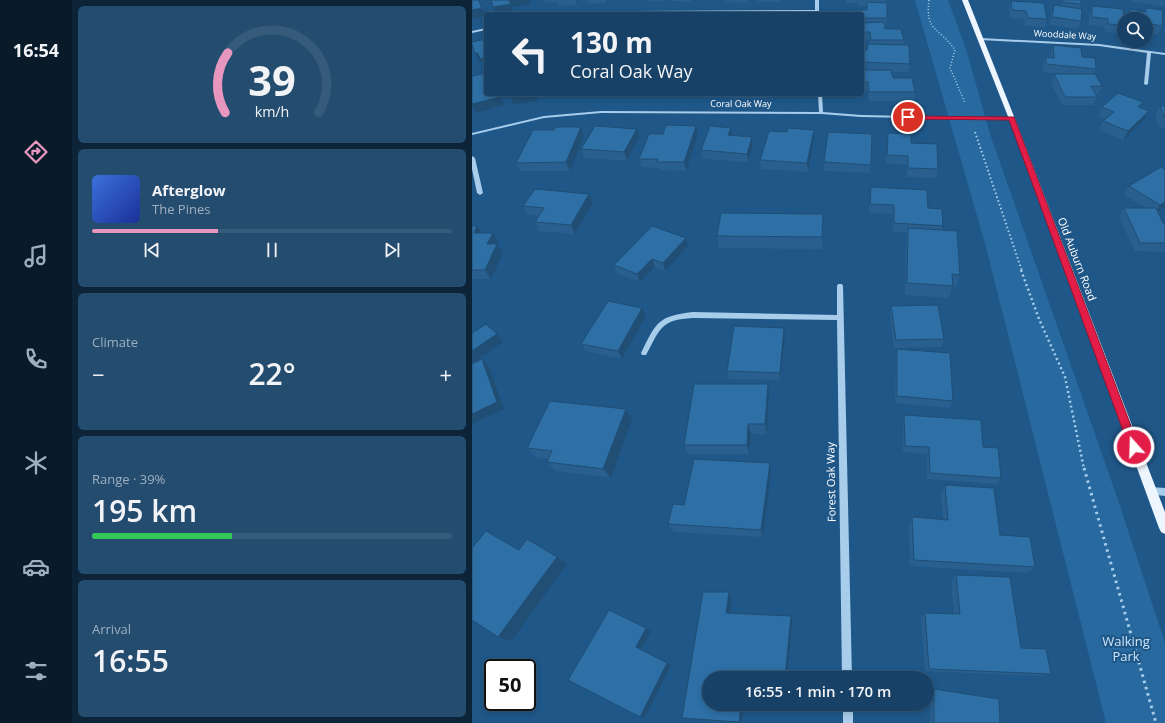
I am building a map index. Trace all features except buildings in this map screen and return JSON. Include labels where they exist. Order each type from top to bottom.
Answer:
[{"type":"main road","name":"Old Auburn Road","points":[[965,0],[1012,118],[1165,528]]},
{"type":"street","points":[[817,0],[817,12]]},
{"type":"street","points":[[472,32],[484,29]]},
{"type":"street","name":"Wooddale Way","points":[[981,40],[1071,43],[1165,54]]},
{"type":"street","points":[[1146,84],[1149,51]]},
{"type":"street","points":[[820,96],[821,113]]},
{"type":"street","name":"Coral Oak Way","points":[[472,134],[544,117],[583,113],[821,113],[861,116],[1012,118]]},
{"type":"street","points":[[472,158],[480,193]]},
{"type":"street","name":"Forest Oak Way","points":[[840,286],[847,671]]},
{"type":"street","points":[[644,353],[660,325],[670,317],[693,315],[840,318]]},
{"type":"street","points":[[1151,491],[1165,492]]},
{"type":"street","points":[[848,711],[848,723]]},
{"type":"path","points":[[929,0],[927,11],[930,24],[955,50],[950,68],[951,73],[970,118],[994,194],[1040,321],[1060,361],[1065,377],[1088,487],[1156,723]]},
{"type":"green space","name":"Walking Park","points":[[915,0],[948,0],[966,49],[990,134],[1117,497],[1165,643],[1165,723],[1106,723],[986,247]]},
{"type":"route","points":[[908,117],[1012,118],[1134,447]]}]
